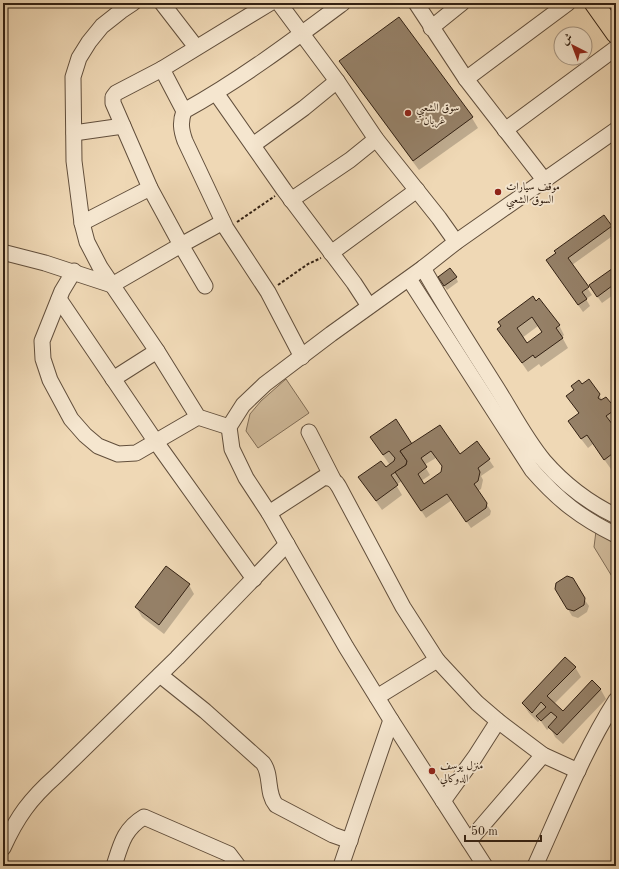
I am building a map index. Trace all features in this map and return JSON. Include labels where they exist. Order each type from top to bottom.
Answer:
[{"type":"main road","points":[[599,5],[616,34]]},
{"type":"street","points":[[134,3],[102,26],[89,42],[80,58],[73,77],[74,161],[82,223],[87,242],[100,267],[157,351],[198,418],[229,428]]},
{"type":"street","points":[[162,3],[196,48]]},
{"type":"street","points":[[205,286],[150,188],[113,103],[113,96],[270,3]]},
{"type":"street","points":[[279,3],[337,81],[376,139],[456,242]]},
{"type":"street","points":[[184,110],[216,93],[302,34],[343,3]]},
{"type":"street","points":[[416,3],[431,28],[466,79],[545,181]]},
{"type":"street","points":[[431,28],[462,3]]},
{"type":"street","points":[[466,79],[568,3]]},
{"type":"street","points":[[505,130],[616,48]]},
{"type":"street","points":[[162,68],[184,110],[181,120],[185,141],[224,225],[268,292],[302,357]]},
{"type":"street","points":[[253,145],[304,108],[337,81]]},
{"type":"street","points":[[216,93],[288,195],[354,283],[369,306]]},
{"type":"street","points":[[74,133],[123,126]]},
{"type":"street","points":[[485,866],[346,647],[269,513],[246,478],[232,449],[229,428],[243,405],[265,384],[456,242],[616,130]]},
{"type":"street","points":[[288,195],[350,160],[376,139]]},
{"type":"street","points":[[82,223],[150,188]]},
{"type":"street","points":[[331,253],[417,190]]},
{"type":"street","points":[[3,254],[6,253],[45,263],[112,284],[181,245],[224,225]]},
{"type":"street","points":[[423,268],[463,335],[523,443],[532,470],[549,490],[567,505],[595,525],[616,535]]},
{"type":"street","points":[[74,272],[62,291],[42,341],[43,359],[50,380],[70,419],[98,446],[118,454],[136,453],[198,418]]},
{"type":"street","points":[[409,278],[523,443],[544,461],[562,480],[585,498],[616,516]]},
{"type":"street","points":[[59,299],[156,442],[254,579]]},
{"type":"street","points":[[113,379],[157,351]]},
{"type":"street","points":[[309,432],[333,479],[337,483],[403,606],[437,660],[477,703],[498,721],[543,755],[578,771]]},
{"type":"street","points":[[269,513],[323,478],[333,479]]},
{"type":"street","points":[[3,848],[16,821],[38,791],[56,776],[160,675],[287,544]]},
{"type":"street","points":[[377,697],[437,660]]},
{"type":"street","points":[[160,675],[204,710],[262,764],[266,770],[271,799],[276,805],[333,835],[350,841]]},
{"type":"street","points":[[535,866],[578,771],[606,716],[616,700]]},
{"type":"street","points":[[341,866],[391,720]]},
{"type":"street","points":[[443,801],[475,758],[498,721]]},
{"type":"street","points":[[469,841],[543,755]]},
{"type":"street","points":[[114,866],[128,830],[134,823],[144,817],[229,854],[238,866]]},
{"type":"path","points":[[224,225],[247,216],[288,195]]},
{"type":"path","points":[[268,292],[308,264],[331,253]]},
{"type":"shaded area","points":[[286,379],[309,413],[258,448],[246,431],[250,414],[261,401]]},
{"type":"shaded area","points":[[596,531],[616,538],[616,583],[594,547]]},
{"type":"building","points":[[399,17],[473,117],[413,161],[339,61]]},
{"type":"building","points":[[604,215],[612,226],[568,258],[589,287],[582,292],[587,299],[578,305],[546,260],[556,253],[554,251]]},
{"type":"building","points":[[616,234],[616,245],[611,238]]},
{"type":"building","points":[[616,266],[616,283],[597,297],[589,285]]},
{"type":"building","points":[[450,268],[457,277],[444,286],[438,277]]},
{"type":"building","points":[[533,296],[536,301],[539,298],[560,325],[556,328],[563,338],[535,358],[533,355],[522,363],[497,329],[501,326],[498,322]],"holes":[[[532,317],[542,332],[527,343],[517,328]]]},
{"type":"building","points":[[589,379],[600,394],[598,398],[601,400],[606,397],[616,409],[606,416],[616,429],[616,455],[614,457],[612,454],[604,460],[587,435],[581,439],[568,421],[579,413],[566,396],[574,390],[571,386],[579,380],[582,384]]},
{"type":"building","points":[[396,419],[412,444],[400,451],[407,461],[406,465],[391,475],[398,485],[376,501],[358,477],[381,461],[386,467],[394,461],[395,458],[389,451],[383,455],[370,437]]},
{"type":"building","points":[[440,425],[460,454],[477,441],[490,459],[478,468],[480,472],[478,481],[474,484],[487,503],[486,508],[466,522],[447,494],[421,511],[395,472],[406,465],[407,461],[400,451]],"holes":[[[431,451],[442,466],[441,472],[424,484],[418,474],[427,467],[421,458]]]},
{"type":"building","points":[[166,566],[190,584],[159,625],[135,607]]},
{"type":"building","points":[[567,576],[573,578],[585,598],[584,605],[574,611],[567,609],[555,589],[556,583]]},
{"type":"building","points":[[565,657],[576,667],[547,696],[563,711],[592,680],[601,689],[557,735],[548,727],[557,717],[551,712],[541,721],[536,716],[546,707],[541,702],[532,713],[522,703]]},
{"type":"building","points":[[616,769],[616,780],[611,776]]},
{"type":"place","name":"سوق الشعبي - غريان","points":[[408,113]]},
{"type":"place","name":"موقف سيارات السوق الشعبي","points":[[498,192]]},
{"type":"place","name":"منزل يوسف الدوكالي","points":[[432,771]]}]
